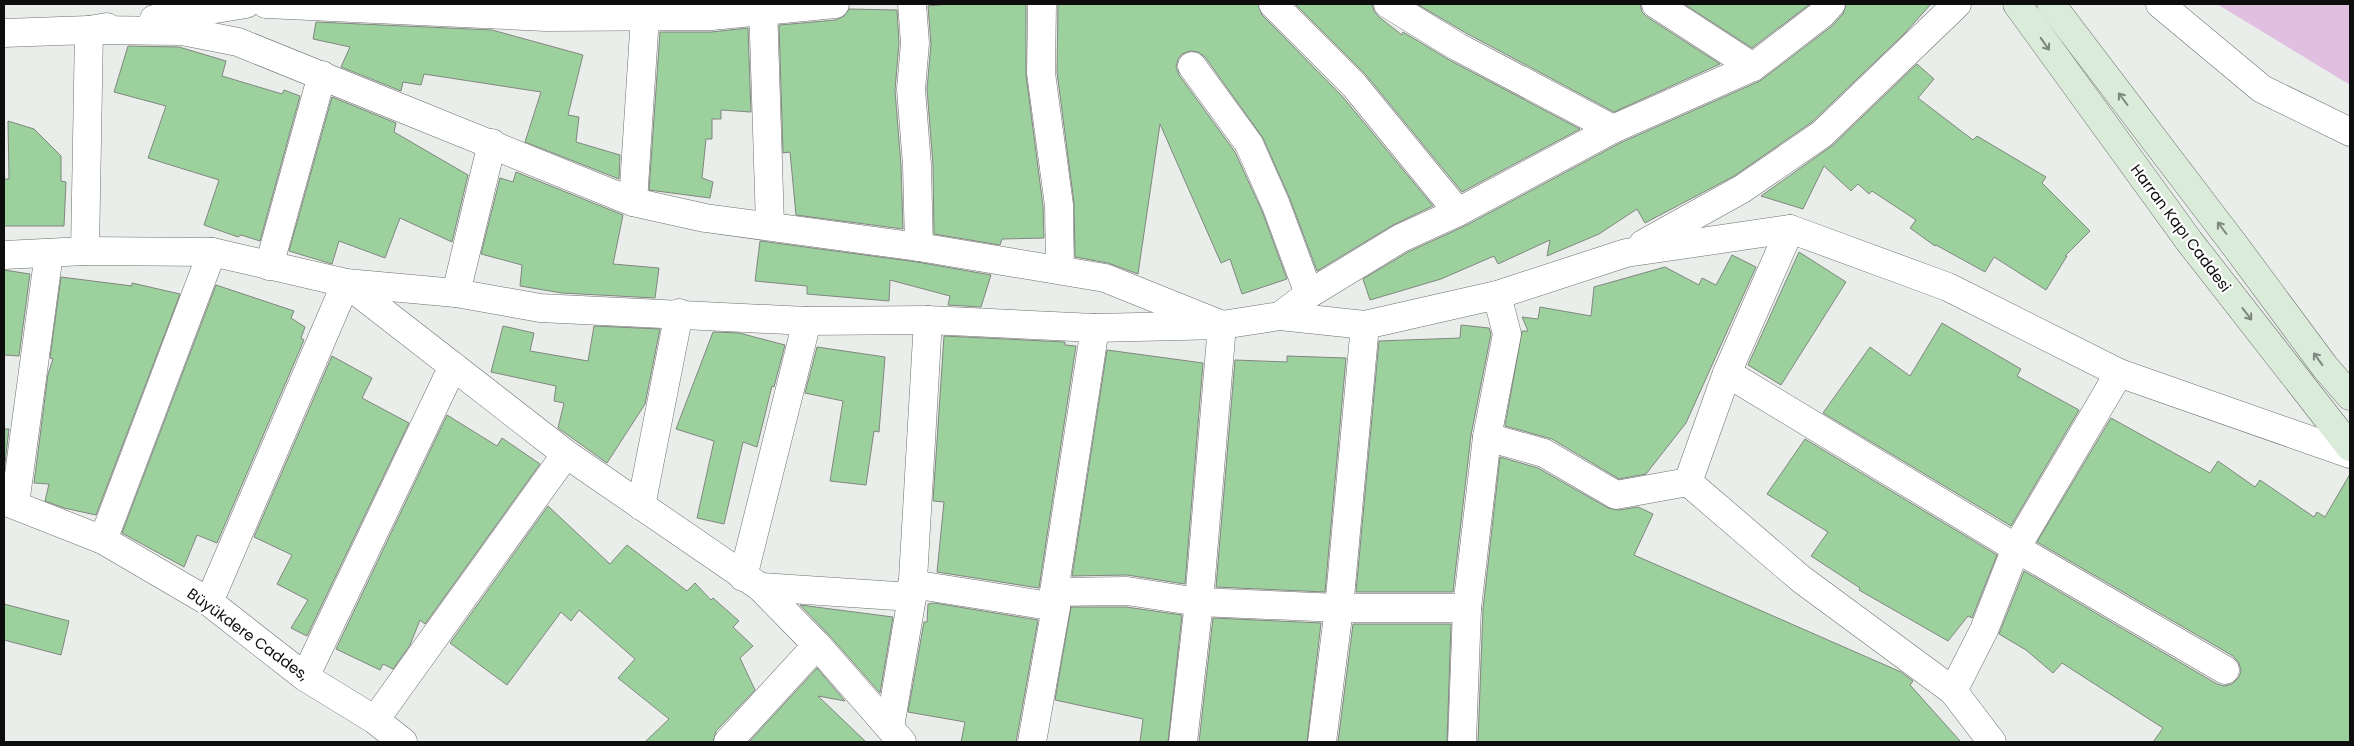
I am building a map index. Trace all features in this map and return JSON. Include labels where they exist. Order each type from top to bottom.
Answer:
[{"type":"main road","name":"Harran Kapı Caddesi","points":[[2017,4],[2189,241],[2350,447]]},
{"type":"main road","points":[[2053,7],[2325,367],[2350,396]]},
{"type":"street","points":[[90,30],[246,4]]},
{"type":"street","points":[[266,4],[546,17],[711,16],[763,7],[835,4]]},
{"type":"street","points":[[912,4],[915,43],[910,89],[917,166],[919,247]]},
{"type":"street","points":[[1042,4],[1041,73],[1059,205],[1060,269]]},
{"type":"street","points":[[1273,4],[1354,85],[1458,212]]},
{"type":"street","points":[[1388,4],[1458,47],[1613,129]]},
{"type":"street","points":[[1656,4],[1753,67]]},
{"type":"street","points":[[1280,316],[1309,294],[1401,238],[1458,212],[1613,129],[1753,67],[1822,14],[1831,4]]},
{"type":"street","points":[[1626,253],[1742,189],[1822,134],[1957,4]]},
{"type":"street","points":[[2160,4],[2262,89],[2350,132]]},
{"type":"street","points":[[763,7],[770,225]]},
{"type":"street","points":[[633,202],[644,16]]},
{"type":"street","points":[[85,251],[90,30]]},
{"type":"street","points":[[4,33],[90,30],[182,31],[238,42],[492,143],[633,202],[705,218],[770,225],[919,247],[1105,278],[1222,325]]},
{"type":"street","points":[[1192,66],[1249,144],[1276,205],[1309,294]]},
{"type":"street","points":[[269,266],[322,75]]},
{"type":"street","points":[[456,293],[492,143]]},
{"type":"street","points":[[1688,482],[1727,373],[1790,229]]},
{"type":"street","points":[[4,255],[85,251],[212,252],[346,283],[456,293],[540,308],[679,313],[807,321],[928,320],[1095,328],[1222,325],[1280,316],[1365,325],[1496,295],[1626,253],[1790,229],[1948,287],[2119,373],[2350,454]]},
{"type":"street","points":[[103,540],[212,252]]},
{"type":"street","points":[[9,503],[49,253]]},
{"type":"street","points":[[346,283],[566,454],[751,582],[817,645],[896,735]]},
{"type":"street","points":[[209,602],[346,283]]},
{"type":"street","points":[[1462,742],[1467,608],[1487,437],[1507,334],[1496,295]]},
{"type":"street","points":[[641,506],[679,313]]},
{"type":"street","points":[[896,735],[912,591],[928,320]]},
{"type":"street","points":[[751,582],[807,321]]},
{"type":"street","points":[[1183,742],[1199,602],[1222,325]]},
{"type":"street","points":[[1322,742],[1339,608],[1365,325]]},
{"type":"street","points":[[1032,742],[1095,328]]},
{"type":"street","points":[[305,677],[453,366]]},
{"type":"street","points":[[1727,373],[2016,548],[2225,670]]},
{"type":"street","points":[[1953,691],[1984,630],[2016,548],[2119,373]]},
{"type":"street","points":[[1487,437],[1544,453],[1616,495],[1688,482]]},
{"type":"street","points":[[375,720],[566,454]]},
{"type":"street","points":[[1688,482],[1801,579],[1953,691],[1992,742]]},
{"type":"street","name":"Büyükdere Caddes,","points":[[9,503],[103,540],[209,602],[305,677],[375,720],[403,742]]},
{"type":"street","points":[[751,582],[1055,599],[1127,591],[1199,602],[1339,608],[1467,608]]},
{"type":"street","points":[[728,742],[817,645]]},
{"type":"shaded area","points":[[2217,4],[2350,4],[2350,85]]},
{"type":"building","points":[[948,4],[1026,4],[1026,75],[1043,206],[1044,238],[1002,239],[1000,245],[934,234],[933,165],[927,89],[931,44],[928,6]]},
{"type":"building","points":[[1058,4],[1258,4],[1262,15],[1342,96],[1433,206],[1393,225],[1317,271],[1290,199],[1263,138],[1205,57],[1198,52],[1190,51],[1182,54],[1178,59],[1176,67],[1179,75],[1235,152],[1262,211],[1287,279],[1242,294],[1230,259],[1221,263],[1160,124],[1138,274],[1108,263],[1075,257],[1074,203],[1057,72]]},
{"type":"building","points":[[1295,4],[1372,4],[1374,11],[1379,17],[1402,35],[1403,32],[1451,61],[1580,129],[1462,192],[1366,75]]},
{"type":"building","points":[[1417,4],[1640,4],[1642,12],[1647,17],[1720,64],[1614,112],[1466,33]]},
{"type":"building","points":[[1684,4],[1810,4],[1752,48]]},
{"type":"building","points":[[1846,4],[1931,4],[1905,33],[1812,122],[1734,176],[1645,223],[1637,209],[1599,234],[1547,256],[1550,240],[1498,264],[1494,256],[1441,279],[1370,300],[1363,279],[1408,252],[1465,226],[1620,143],[1760,81],[1832,26],[1843,14]]},
{"type":"building","points":[[849,9],[897,10],[899,43],[895,90],[901,166],[903,229],[796,215],[790,152],[783,153],[779,25],[836,20],[844,16]]},
{"type":"building","points":[[316,22],[492,30],[583,55],[568,115],[579,117],[576,142],[620,155],[619,179],[525,142],[541,92],[424,74],[421,85],[403,82],[401,91],[341,67],[350,47],[313,39]]},
{"type":"building","points":[[748,28],[751,112],[721,110],[721,119],[712,119],[712,139],[706,139],[702,178],[713,182],[710,198],[649,190],[660,32],[711,32]]},
{"type":"building","points":[[128,46],[179,47],[226,61],[222,76],[282,94],[284,90],[300,96],[260,241],[241,235],[238,237],[204,225],[219,180],[148,158],[166,106],[114,92]]},
{"type":"building","points":[[1917,64],[1934,79],[1918,98],[1973,140],[1977,136],[2046,177],[2042,183],[2090,231],[2065,256],[2067,256],[2046,290],[1994,257],[1985,272],[1935,246],[1910,228],[1916,220],[1872,191],[1869,194],[1858,184],[1851,191],[1824,166],[1803,209],[1761,196],[1833,145]]},
{"type":"building","points":[[332,97],[396,123],[394,132],[468,175],[452,242],[400,218],[385,258],[339,241],[332,264],[289,251]]},
{"type":"building","points":[[8,121],[34,129],[61,156],[61,181],[66,182],[64,226],[4,226],[4,179],[9,179]]},
{"type":"building","points":[[516,172],[623,215],[613,264],[659,268],[655,298],[562,293],[520,286],[522,265],[481,254],[500,178],[513,182]]},
{"type":"building","points":[[760,241],[917,262],[991,275],[981,307],[948,305],[950,296],[890,280],[889,301],[807,294],[807,286],[755,281]]},
{"type":"building","points":[[1799,252],[1846,282],[1781,385],[1748,365]]},
{"type":"building","points":[[1732,255],[1756,267],[1686,423],[1646,474],[1619,479],[1552,439],[1505,426],[1522,331],[1528,331],[1522,317],[1538,319],[1540,307],[1591,316],[1594,287],[1665,267],[1699,285],[1702,278],[1716,285]]},
{"type":"building","points":[[4,270],[30,274],[19,356],[4,355]]},
{"type":"building","points":[[61,277],[132,286],[132,283],[180,294],[96,515],[64,508],[45,501],[49,484],[34,483],[48,374],[53,359],[50,358]]},
{"type":"building","points":[[216,285],[294,311],[291,318],[305,327],[301,338],[304,340],[217,543],[197,535],[184,567],[122,533]]},
{"type":"building","points":[[1942,323],[2021,369],[2017,376],[2079,410],[2011,526],[1823,413],[1870,347],[1910,376]]},
{"type":"building","points":[[1461,325],[1489,328],[1491,334],[1471,435],[1453,592],[1356,592],[1379,341],[1460,338]]},
{"type":"building","points":[[503,326],[534,333],[530,351],[588,361],[594,326],[660,329],[645,404],[607,463],[558,428],[564,403],[554,401],[556,386],[491,372]]},
{"type":"building","points":[[713,332],[739,333],[785,345],[774,387],[772,386],[757,447],[743,442],[724,524],[697,518],[714,441],[676,429]]},
{"type":"building","points":[[944,336],[1065,342],[1065,345],[1076,346],[1039,588],[937,572],[944,502],[933,501]]},
{"type":"building","points":[[817,347],[885,357],[879,432],[874,431],[866,485],[830,481],[843,401],[805,393]]},
{"type":"building","points":[[1107,350],[1203,363],[1185,584],[1127,575],[1072,576]]},
{"type":"building","points":[[332,356],[372,378],[362,398],[409,423],[307,636],[291,628],[308,600],[277,584],[292,555],[254,537]]},
{"type":"building","points":[[1287,356],[1346,358],[1325,592],[1216,587],[1235,360],[1287,362]]},
{"type":"building","points":[[447,415],[497,446],[502,438],[540,464],[425,624],[420,620],[410,645],[393,669],[383,664],[380,670],[336,649]]},
{"type":"building","points":[[2111,418],[2210,473],[2218,461],[2255,487],[2260,480],[2314,517],[2317,512],[2325,517],[2350,474],[2350,742],[2153,742],[2163,728],[2062,663],[2053,673],[2026,650],[1999,634],[2024,571],[2217,684],[2224,686],[2232,684],[2239,677],[2241,671],[2239,663],[2233,656],[2037,542]]},
{"type":"building","points":[[4,429],[9,429],[4,471]]},
{"type":"building","points":[[1805,439],[1997,555],[1972,618],[1968,616],[1948,641],[1859,590],[1860,588],[1811,556],[1828,532],[1767,494]]},
{"type":"building","points":[[1500,457],[1538,468],[1608,508],[1619,510],[1638,507],[1653,514],[1634,555],[1901,672],[1913,681],[1910,685],[1961,742],[1478,742],[1483,609]]},
{"type":"building","points":[[548,506],[610,564],[627,545],[687,591],[695,583],[711,600],[713,598],[739,621],[733,627],[753,646],[740,658],[755,690],[716,731],[713,742],[645,742],[669,719],[618,678],[635,659],[579,610],[571,621],[561,612],[507,685],[450,643]]},
{"type":"building","points":[[934,603],[1038,620],[1016,742],[961,742],[965,722],[908,712],[924,622],[927,622],[928,604]]},
{"type":"building","points":[[4,604],[69,621],[61,655],[4,640]]},
{"type":"building","points":[[800,605],[893,617],[880,693],[829,635]]},
{"type":"building","points":[[1071,607],[1126,607],[1182,615],[1168,742],[1140,742],[1143,719],[1055,700]]},
{"type":"building","points":[[1213,618],[1321,623],[1307,742],[1199,742]]},
{"type":"building","points":[[1353,624],[1451,624],[1447,742],[1338,742]]},
{"type":"building","points":[[817,668],[845,701],[818,696],[866,742],[749,742]]}]
